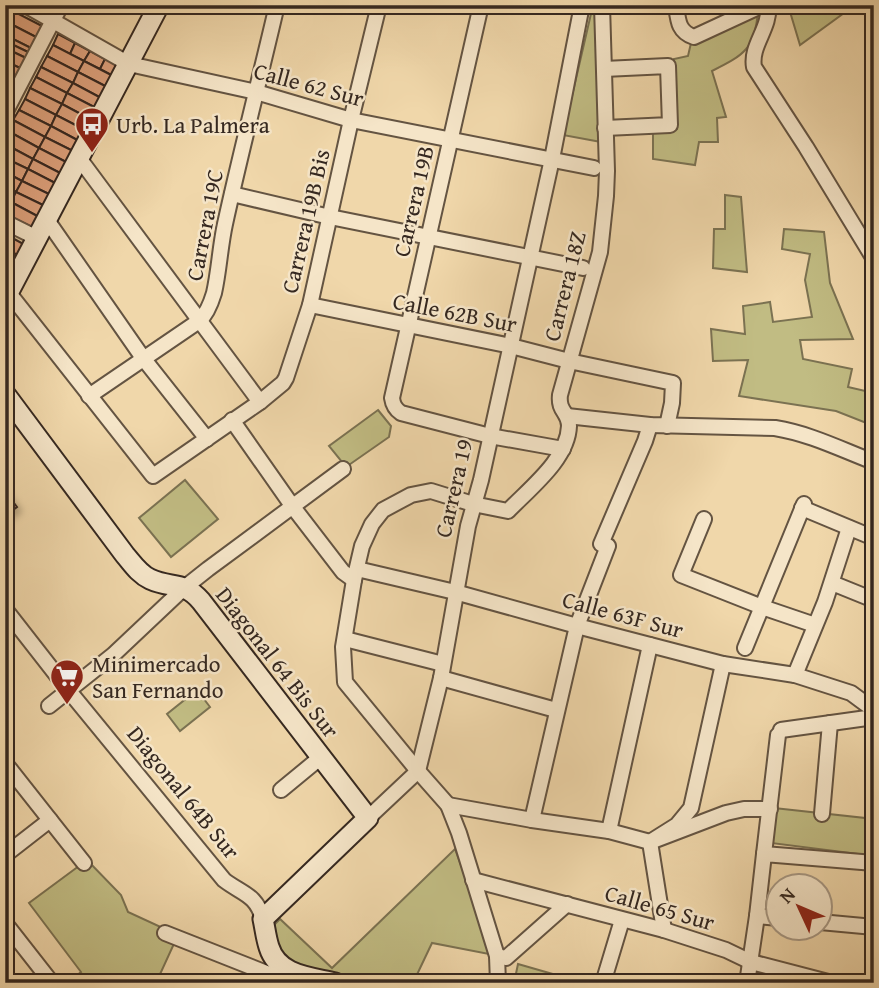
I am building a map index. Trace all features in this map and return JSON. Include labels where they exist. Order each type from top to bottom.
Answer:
[{"type":"street","name":"Calle 62 Sur","points":[[25,5],[129,64],[256,92],[351,120],[594,168]]},
{"type":"street","points":[[5,113],[61,5]]},
{"type":"street","points":[[89,396],[7,296],[159,5]]},
{"type":"street","name":"Carrera 19C","points":[[89,396],[199,321],[205,313],[215,291],[219,253],[277,5]]},
{"type":"street","name":"Carrera 19B Bis","points":[[89,396],[153,476],[283,383],[310,305],[379,5]]},
{"type":"street","name":"Carrera 19B","points":[[481,5],[392,398],[394,407],[401,413],[490,436]]},
{"type":"street","name":"Carrera 18Z","points":[[564,449],[569,425],[559,403],[560,395],[600,253],[607,179],[602,5]]},
{"type":"street","points":[[676,5],[679,26],[685,34],[694,37],[765,5],[767,24],[753,56],[754,67],[874,259]]},
{"type":"street","name":"Carrera 19","points":[[418,771],[442,671],[473,505],[481,480],[552,159],[577,6]]},
{"type":"street","points":[[604,69],[668,66],[670,125],[605,128]]},
{"type":"street","points":[[79,158],[260,402]]},
{"type":"street","points":[[232,194],[330,217],[583,268]]},
{"type":"street","points":[[47,220],[143,358],[207,439]]},
{"type":"street","points":[[5,222],[37,238]]},
{"type":"street","name":"Calle 62B Sur","points":[[310,305],[673,383],[667,426]]},
{"type":"street","name":"Diagonal 64 Bis Sur","points":[[5,394],[140,572],[151,580],[190,590],[201,601],[368,818]]},
{"type":"street","points":[[567,416],[667,426],[775,428],[822,440],[874,462]]},
{"type":"street","points":[[232,420],[343,572],[356,574]]},
{"type":"street","points":[[532,820],[577,626],[604,545],[650,425]]},
{"type":"street","points":[[490,436],[564,449],[548,470],[508,511],[473,505],[431,491],[411,495],[383,510],[366,535],[343,647],[345,682],[448,805],[497,957],[497,983]]},
{"type":"street","points":[[50,706],[113,654],[184,588],[343,469]]},
{"type":"street","points":[[745,648],[803,506],[874,538]]},
{"type":"street","points":[[704,519],[681,575],[815,625]]},
{"type":"street","points":[[795,675],[832,583],[849,528]]},
{"type":"street","name":"Calle 63F Sur","points":[[356,574],[455,592],[723,664],[795,675],[851,693],[874,710]]},
{"type":"street","points":[[832,583],[874,600]]},
{"type":"street","name":"Diagonal 64B Sur","points":[[5,609],[224,880],[254,900],[263,919],[269,947],[282,967],[290,972]]},
{"type":"street","points":[[345,639],[556,710]]},
{"type":"street","points":[[609,831],[650,645]]},
{"type":"street","points":[[650,842],[677,825],[691,808],[723,664]]},
{"type":"street","points":[[747,983],[780,733],[874,718]]},
{"type":"street","points":[[822,814],[831,723]]},
{"type":"street","points":[[281,790],[321,757]]},
{"type":"street","points":[[5,763],[84,863]]},
{"type":"street","points":[[263,919],[418,771]]},
{"type":"street","points":[[448,805],[609,831],[650,842],[726,813],[744,809],[771,809]]},
{"type":"street","points":[[5,855],[50,820]]},
{"type":"street","points":[[650,842],[664,930]]},
{"type":"street","points":[[763,859],[874,863]]},
{"type":"street","name":"Calle 65 Sur","points":[[473,880],[664,930],[726,950],[751,962],[832,983]]},
{"type":"street","points":[[497,957],[506,958],[567,904]]},
{"type":"street","points":[[757,916],[764,917]]},
{"type":"street","points":[[603,983],[622,919]]},
{"type":"street","points":[[5,923],[52,983]]},
{"type":"street","points":[[834,923],[874,927]]},
{"type":"street","points":[[165,933],[269,974],[284,975],[290,972],[334,983]]},
{"type":"shaded area","points":[[593,5],[598,5],[601,142],[563,135]]},
{"type":"shaded area","points":[[788,5],[855,5],[800,45]]},
{"type":"shaded area","points":[[758,11],[754,34],[746,49],[712,71],[726,117],[717,118],[718,142],[699,142],[695,165],[653,159],[653,131],[677,129],[674,59],[688,56],[691,43]]},
{"type":"shaded area","points":[[725,195],[741,197],[747,272],[713,268],[714,229],[725,229]]},
{"type":"shaded area","points":[[784,229],[824,232],[830,283],[853,339],[800,340],[803,359],[852,369],[848,387],[874,393],[874,426],[836,411],[739,396],[748,360],[713,361],[711,329],[745,334],[743,306],[770,302],[773,322],[812,317],[805,280],[810,254],[782,249]]},
{"type":"shaded area","points":[[378,410],[391,426],[389,437],[346,467],[329,446]]},
{"type":"shaded area","points":[[185,480],[218,519],[171,557],[139,518]]},
{"type":"shaded area","points":[[197,690],[210,707],[180,731],[167,714]]},
{"type":"shaded area","points":[[774,808],[874,819],[874,856],[771,843]]},
{"type":"shaded area","points":[[455,849],[494,955],[432,943],[413,983],[356,983],[346,977],[324,974],[282,959],[270,929],[280,919],[332,968]]},
{"type":"shaded area","points":[[87,860],[121,895],[128,912],[178,935],[156,983],[68,983],[81,972],[29,903]]},
{"type":"shaded area","points":[[518,964],[584,983],[514,983]]},
{"type":"building","points":[[11,10],[42,26],[36,37],[5,21]]},
{"type":"building","points":[[5,21],[36,37],[31,48],[5,35]]},
{"type":"building","points":[[58,34],[75,43],[70,54],[53,45]]},
{"type":"building","points":[[5,35],[31,48],[28,52],[5,41]]},
{"type":"building","points":[[5,41],[28,52],[26,58],[5,48]]},
{"type":"building","points":[[75,43],[90,51],[84,61],[70,54]]},
{"type":"building","points":[[53,45],[84,61],[78,72],[47,56]]},
{"type":"building","points":[[5,48],[26,58],[20,68],[5,61]]},
{"type":"building","points":[[90,51],[105,59],[100,69],[84,61]]},
{"type":"building","points":[[47,56],[78,72],[73,83],[41,67]]},
{"type":"building","points":[[105,59],[120,66],[115,77],[100,69]]},
{"type":"building","points":[[5,61],[20,68],[14,79],[5,75]]},
{"type":"building","points":[[84,61],[115,77],[109,88],[78,72]]},
{"type":"building","points":[[41,67],[73,83],[67,93],[36,77]]},
{"type":"building","points":[[78,72],[109,88],[103,99],[73,83]]},
{"type":"building","points":[[5,75],[14,79],[9,90],[5,88]]},
{"type":"building","points":[[36,77],[67,93],[62,104],[30,88]]},
{"type":"building","points":[[73,83],[103,99],[98,109],[67,93]]},
{"type":"building","points":[[30,88],[62,104],[56,115],[25,99]]},
{"type":"building","points":[[67,93],[98,109],[92,120],[62,104]]},
{"type":"building","points":[[25,99],[56,115],[51,126],[19,110]]},
{"type":"building","points":[[62,104],[92,120],[87,131],[56,115]]},
{"type":"building","points":[[19,110],[51,126],[45,137],[13,120]]},
{"type":"building","points":[[56,115],[87,131],[81,142],[51,126]]},
{"type":"building","points":[[13,120],[45,137],[39,148],[8,131]]},
{"type":"building","points":[[51,126],[81,142],[75,152],[45,137]]},
{"type":"building","points":[[8,131],[39,148],[33,159],[5,144]]},
{"type":"building","points":[[45,137],[75,152],[70,164],[39,148]]},
{"type":"building","points":[[5,144],[33,159],[28,169],[5,158]]},
{"type":"building","points":[[39,148],[70,164],[64,175],[33,159]]},
{"type":"building","points":[[5,158],[28,169],[22,181],[5,172]]},
{"type":"building","points":[[33,159],[64,175],[59,185],[28,169]]},
{"type":"building","points":[[28,169],[59,185],[53,196],[22,181]]},
{"type":"building","points":[[5,172],[22,181],[16,192],[5,186]]},
{"type":"building","points":[[22,181],[53,196],[47,207],[16,192]]},
{"type":"building","points":[[5,186],[16,192],[11,202],[5,200]]},
{"type":"building","points":[[16,192],[47,207],[41,218],[11,202]]},
{"type":"building","points":[[11,202],[41,218],[36,229],[5,214]]},
{"type":"building","points":[[5,234],[27,246],[21,257],[5,248]]},
{"type":"building","points":[[5,248],[21,257],[16,267],[5,262]]},
{"type":"building","points":[[5,262],[16,267],[10,278],[5,276]]},
{"type":"building","points":[[5,491],[17,507],[5,516]]},
{"type":"place","name":"Urb. La Palmera","points":[[92,154]]},
{"type":"place","name":"Minimercado San Fernando","points":[[67,706]]}]
